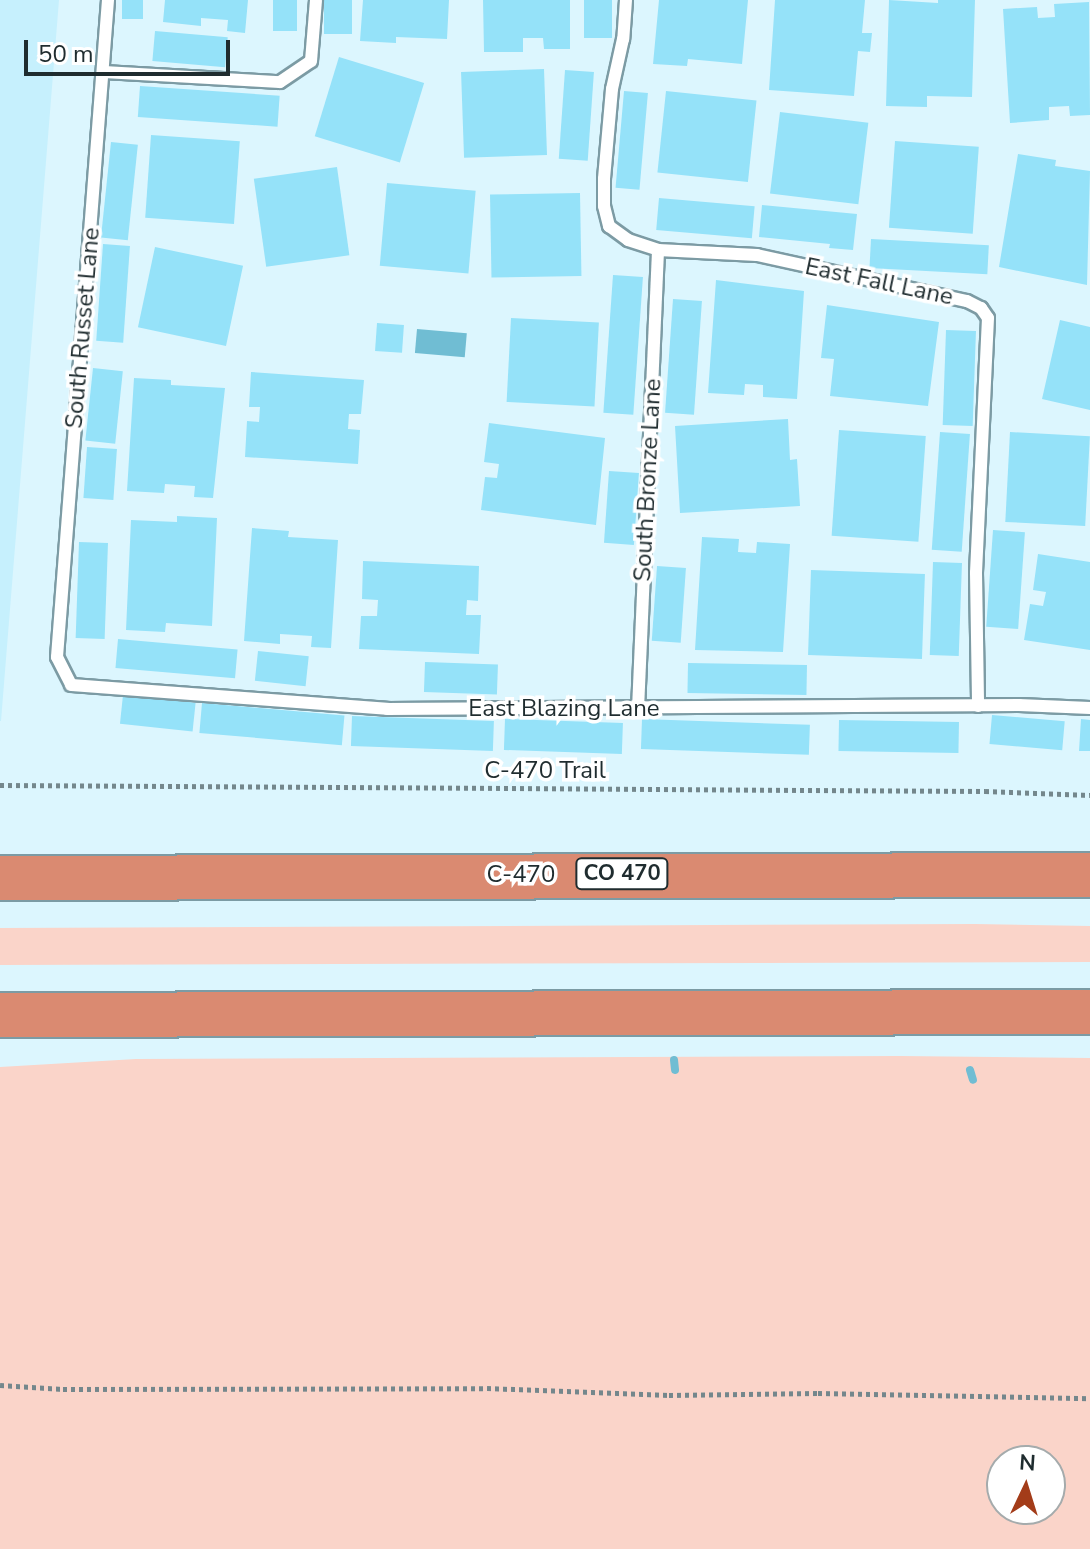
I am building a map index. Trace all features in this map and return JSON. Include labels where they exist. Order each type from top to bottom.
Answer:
[{"type":"highway","points":[[0,861],[112,861],[154,876]]},
{"type":"highway","name":"C-470","points":[[0,878],[1090,875]]},
{"type":"highway","points":[[0,1015],[1090,1012]]},
{"type":"highway","points":[[0,1042],[175,1040],[274,1014]]},
{"type":"lane","name":"South Russet Lane","points":[[57,657],[108,0]]},
{"type":"lane","points":[[104,72],[280,82],[311,61],[316,0]]},
{"type":"lane","name":"East Fall Lane","points":[[626,0],[623,39],[612,89],[604,206],[609,226],[628,240],[658,250],[757,255],[967,301],[981,308],[989,332],[976,573],[978,706]]},
{"type":"lane","name":"South Bronze Lane","points":[[638,709],[658,250]]},
{"type":"lane","name":"East Blazing Lane","points":[[57,657],[71,685],[387,709],[1090,708]]},
{"type":"path","name":"C-470 Trail","points":[[0,785],[985,791],[1090,795]]},
{"type":"path","points":[[0,1385],[63,1389],[487,1388],[669,1395],[818,1393],[1090,1398]]},
{"type":"shaded area","points":[[0,0],[59,0],[1,721],[0,721]]},
{"type":"shaded area","points":[[1090,926],[1090,962],[0,965],[0,928]]},
{"type":"shaded area","points":[[1090,1058],[1090,1549],[0,1549],[0,1067],[136,1059]]},
{"type":"water","points":[[417,329],[467,333],[465,357],[415,353]]},
{"type":"building","points":[[122,0],[143,0],[143,19],[122,19]]},
{"type":"building","points":[[165,0],[248,0],[245,33],[227,31],[228,20],[201,18],[201,26],[163,22]]},
{"type":"building","points":[[273,0],[297,0],[297,31],[273,31]]},
{"type":"building","points":[[324,0],[352,0],[352,34],[324,34]]},
{"type":"building","points":[[363,0],[449,0],[447,39],[396,37],[396,43],[360,41]]},
{"type":"building","points":[[483,0],[570,0],[570,49],[544,49],[543,38],[523,38],[523,52],[484,52]]},
{"type":"building","points":[[584,0],[612,0],[612,38],[584,38]]},
{"type":"building","points":[[659,0],[748,0],[742,64],[688,59],[687,66],[653,64]]},
{"type":"building","points":[[775,0],[865,0],[862,33],[872,33],[870,52],[858,51],[854,96],[769,90]]},
{"type":"building","points":[[889,0],[938,3],[938,0],[975,0],[972,97],[927,96],[927,107],[886,106]]},
{"type":"building","points":[[1089,2],[1090,115],[1070,116],[1069,106],[1049,107],[1049,120],[1010,123],[1003,9],[1037,7],[1038,18],[1055,17],[1054,4]]},
{"type":"building","points":[[155,31],[228,37],[225,67],[152,61]]},
{"type":"building","points":[[339,57],[424,83],[400,162],[315,136]]},
{"type":"building","points":[[544,69],[547,155],[464,158],[461,72]]},
{"type":"building","points":[[565,70],[594,72],[588,161],[559,159]]},
{"type":"building","points":[[140,86],[280,96],[277,127],[138,117]]},
{"type":"building","points":[[624,91],[648,93],[639,190],[616,188]]},
{"type":"building","points":[[666,91],[757,101],[748,182],[657,173]]},
{"type":"building","points":[[780,112],[868,123],[858,204],[770,193]]},
{"type":"building","points":[[151,135],[240,141],[234,224],[145,218]]},
{"type":"building","points":[[895,141],[979,147],[973,234],[889,228]]},
{"type":"building","points":[[111,142],[138,145],[128,240],[101,237]]},
{"type":"building","points":[[1018,154],[1056,160],[1055,166],[1090,171],[1087,285],[999,267]]},
{"type":"building","points":[[337,167],[349,255],[266,267],[254,179]]},
{"type":"building","points":[[387,183],[476,191],[468,273],[380,266]]},
{"type":"building","points":[[580,193],[581,276],[491,278],[490,195]]},
{"type":"building","points":[[659,198],[755,206],[752,238],[656,230]]},
{"type":"building","points":[[762,205],[857,214],[853,250],[829,248],[830,244],[759,237]]},
{"type":"building","points":[[871,239],[989,245],[987,274],[869,268]]},
{"type":"building","points":[[103,244],[130,246],[123,343],[96,341]]},
{"type":"building","points":[[155,247],[243,266],[226,346],[138,327]]},
{"type":"building","points":[[613,275],[643,277],[633,415],[603,413]]},
{"type":"building","points":[[716,280],[804,291],[797,399],[763,397],[763,385],[745,384],[744,395],[708,393]]},
{"type":"building","points":[[673,299],[702,301],[694,415],[665,413]]},
{"type":"building","points":[[827,305],[939,322],[928,406],[830,396],[834,359],[821,358]]},
{"type":"building","points":[[511,318],[599,323],[594,406],[507,402]]},
{"type":"building","points":[[1060,320],[1090,327],[1090,410],[1042,399]]},
{"type":"building","points":[[377,323],[404,325],[402,353],[375,351]]},
{"type":"building","points":[[946,330],[976,331],[973,426],[943,425]]},
{"type":"building","points":[[93,368],[123,371],[115,444],[85,441]]},
{"type":"building","points":[[251,372],[364,380],[361,414],[349,414],[348,429],[360,430],[358,464],[245,457],[247,421],[259,422],[260,407],[249,407]]},
{"type":"building","points":[[134,378],[171,380],[171,385],[225,388],[213,498],[194,497],[195,486],[165,484],[164,493],[127,491]]},
{"type":"building","points":[[788,419],[790,460],[797,459],[800,506],[680,513],[675,426]]},
{"type":"building","points":[[489,423],[605,438],[596,525],[481,510],[485,477],[497,478],[499,464],[484,462]]},
{"type":"building","points":[[839,430],[926,436],[918,542],[832,536]]},
{"type":"building","points":[[940,432],[970,434],[962,552],[932,550]]},
{"type":"building","points":[[1010,432],[1090,436],[1085,526],[1005,522]]},
{"type":"building","points":[[87,447],[117,449],[113,500],[83,498]]},
{"type":"building","points":[[609,471],[639,473],[634,545],[604,543]]},
{"type":"building","points":[[177,516],[217,518],[212,626],[166,623],[165,632],[126,630],[131,520],[177,522]]},
{"type":"building","points":[[252,528],[289,531],[288,537],[338,540],[331,648],[311,647],[312,636],[280,634],[280,644],[244,641]]},
{"type":"building","points":[[993,530],[1025,532],[1018,629],[986,627]]},
{"type":"building","points":[[702,537],[739,539],[738,552],[756,553],[757,542],[790,544],[783,652],[695,650]]},
{"type":"building","points":[[79,542],[108,543],[105,639],[76,638]]},
{"type":"building","points":[[1038,554],[1090,562],[1090,650],[1024,640],[1030,604],[1043,606],[1046,592],[1033,590]]},
{"type":"building","points":[[363,561],[479,566],[478,601],[467,600],[466,615],[481,615],[479,654],[359,649],[361,616],[377,616],[378,600],[362,599]]},
{"type":"building","points":[[933,562],[962,563],[959,656],[930,655]]},
{"type":"building","points":[[657,566],[686,568],[681,643],[652,641]]},
{"type":"building","points":[[811,570],[925,574],[922,659],[808,655]]},
{"type":"building","points":[[118,639],[238,649],[235,678],[115,668]]},
{"type":"building","points":[[258,651],[309,656],[306,686],[255,681]]},
{"type":"building","points":[[425,662],[498,665],[497,695],[424,692]]},
{"type":"building","points":[[688,663],[807,665],[806,695],[687,693]]},
{"type":"building","points":[[123,695],[196,703],[193,731],[120,724]]},
{"type":"building","points":[[202,703],[344,715],[342,745],[199,733]]},
{"type":"building","points":[[992,715],[1065,721],[1062,750],[989,744]]},
{"type":"building","points":[[352,716],[494,721],[493,751],[351,746]]},
{"type":"building","points":[[505,719],[623,723],[622,754],[504,750]]},
{"type":"building","points":[[642,719],[810,725],[809,755],[641,749]]},
{"type":"building","points":[[1081,719],[1090,720],[1090,751],[1079,751]]},
{"type":"building","points":[[839,720],[959,722],[958,753],[838,751]]},
{"type":"waterway","points":[[674,1060],[675,1070]]},
{"type":"waterway","points":[[970,1070],[973,1080]]}]
